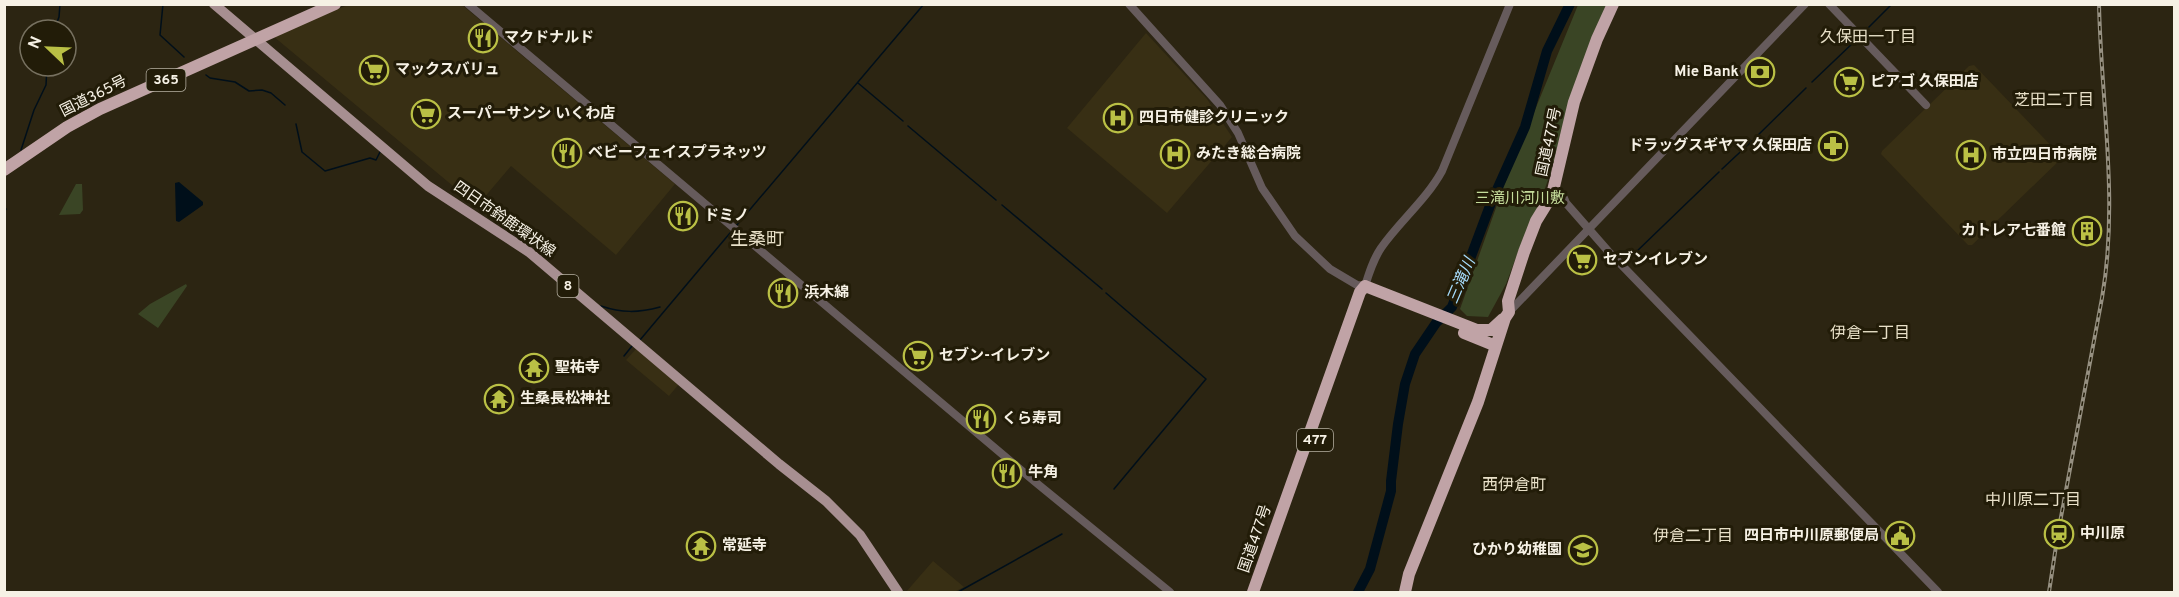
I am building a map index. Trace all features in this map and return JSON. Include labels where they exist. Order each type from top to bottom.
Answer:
[{"type":"highway","name":"国道365号","points":[[4,170],[67,127],[100,109],[335,4]]},
{"type":"highway","name":"国道477号","points":[[1405,592],[1409,574],[1478,402],[1516,271],[1536,221],[1546,208],[1555,188],[1574,102],[1597,39],[1613,4]]},
{"type":"highway","points":[[1362,289],[1493,345]]},
{"type":"highway","name":"国道477号","points":[[1261,592],[1333,388],[1362,289]]},
{"type":"highway","name":"国道477号","points":[[1253,592],[1304,444],[1362,289]]},
{"type":"highway","points":[[1384,298],[1487,332],[1504,318]]},
{"type":"highway","points":[[1304,444],[1311,440],[1333,388]]},
{"type":"main road","name":"四日市鈴鹿環状線","points":[[213,4],[428,186],[529,252],[771,458],[826,501],[860,535],[898,592]]},
{"type":"street","points":[[468,4],[1016,467],[1170,592]]},
{"type":"street","points":[[1129,4],[1220,105],[1238,133],[1262,188],[1295,236],[1330,269],[1362,289],[1382,247],[1431,190],[1442,171],[1510,4]]},
{"type":"street","points":[[1504,318],[1805,4]]},
{"type":"street","points":[[1829,4],[1926,105]]},
{"type":"street","points":[[1564,198],[1588,229],[1938,592]]},
{"type":"shaded area","points":[[348,5],[462,5],[675,184],[616,255],[511,166],[477,206],[273,36]]},
{"type":"shaded area","points":[[1146,33],[1207,99],[1232,137],[1167,213],[1067,128]]},
{"type":"shaded area","name":"市立四日市病院","points":[[1974,65],[2061,156],[2061,159],[1972,245],[1968,245],[1881,154],[1969,66]]},
{"type":"shaded area","points":[[636,349],[679,384],[669,396],[626,360]]},
{"type":"shaded area","points":[[933,561],[964,587],[954,592],[906,592]]},
{"type":"green space","name":"三滝川河川敷","points":[[1578,5],[1608,5],[1539,206],[1506,284],[1488,317],[1467,316],[1460,309],[1503,188]]},
{"type":"green space","points":[[76,184],[82,184],[83,210],[80,214],[59,215]]},
{"type":"green space","points":[[186,284],[187,286],[158,328],[138,314],[150,304]]},
{"type":"water","points":[[179,182],[203,202],[203,205],[179,222],[176,221],[175,183]]},
{"type":"waterway","points":[[59,18],[60,4]]},
{"type":"waterway","points":[[163,4],[160,35],[184,57]]},
{"type":"waterway","points":[[736,226],[924,4]]},
{"type":"waterway","name":"三滝川","points":[[1358,592],[1370,569],[1391,491],[1405,384],[1415,354],[1436,323],[1452,307],[1491,203],[1525,127],[1547,51],[1570,4]]},
{"type":"waterway","points":[[1865,31],[1892,4]]},
{"type":"waterway","points":[[1812,82],[1855,41]]},
{"type":"waterway","points":[[206,75],[210,78],[235,82],[249,91],[262,90],[271,93],[285,105]]},
{"type":"waterway","points":[[21,150],[34,110],[46,85],[46,78]]},
{"type":"waterway","points":[[858,83],[903,121]]},
{"type":"waterway","points":[[1755,138],[1806,88]]},
{"type":"waterway","points":[[296,124],[302,152],[325,171],[370,158],[376,160],[381,150]]},
{"type":"waterway","points":[[908,126],[996,200]]},
{"type":"waterway","points":[[1722,169],[1752,141]]},
{"type":"waterway","points":[[1635,253],[1719,172]]},
{"type":"waterway","points":[[1002,205],[1102,289]]},
{"type":"waterway","points":[[4,213],[6,209]]},
{"type":"waterway","points":[[640,340],[730,233]]},
{"type":"waterway","points":[[1106,293],[1206,379],[1114,489]]},
{"type":"waterway","points":[[601,306],[630,311],[660,307]]},
{"type":"waterway","points":[[624,356],[632,346]]},
{"type":"waterway","points":[[958,592],[1062,534]]},
{"type":"railway","points":[[2049,592],[2107,262],[2108,151],[2099,4]]},
{"type":"place","name":"マクドナルド","points":[[483,38]]},
{"type":"place","name":"マックスバリュ","points":[[374,70]]},
{"type":"place","name":"Mie Bank","points":[[1760,72]]},
{"type":"place","name":"ピアゴ 久保田店","points":[[1849,82]]},
{"type":"place","name":"スーパーサンシ いくわ店","points":[[426,114]]},
{"type":"place","name":"四日市健診クリニック","points":[[1118,118]]},
{"type":"place","name":"ドラッグスギヤマ 久保田店","points":[[1833,146]]},
{"type":"place","name":"ベビーフェイスプラネッツ","points":[[567,153]]},
{"type":"place","name":"みたき総合病院","points":[[1175,154]]},
{"type":"place","name":"市立四日市病院","points":[[1971,155]]},
{"type":"place","name":"ドミノ","points":[[683,216]]},
{"type":"place","name":"カトレア七番館","points":[[2087,231]]},
{"type":"place","name":"セブンイレブン","points":[[1582,260]]},
{"type":"place","name":"浜木綿","points":[[783,293]]},
{"type":"place","name":"セブン-イレブン","points":[[918,356]]},
{"type":"place","name":"聖祐寺","points":[[534,368]]},
{"type":"place","name":"生桑長松神社","points":[[499,399]]},
{"type":"place","name":"くら寿司","points":[[981,419]]},
{"type":"place","name":"牛角","points":[[1007,473]]},
{"type":"place","name":"中川原","points":[[2059,534]]},
{"type":"place","name":"四日市中川原郵便局","points":[[1900,536]]},
{"type":"place","name":"常延寺","points":[[701,546]]},
{"type":"place","name":"ひかり幼稚園","points":[[1583,550]]},
{"type":"district","name":"久保田一丁目","points":[[1868,38]]},
{"type":"district","name":"芝田二丁目","points":[[2054,101]]},
{"type":"district","name":"生桑町","points":[[757,240]]},
{"type":"district","name":"伊倉一丁目","points":[[1870,334]]},
{"type":"district","name":"西伊倉町","points":[[1514,486]]},
{"type":"district","name":"中川原二丁目","points":[[2033,501]]},
{"type":"district","name":"伊倉二丁目","points":[[1693,537]]}]
